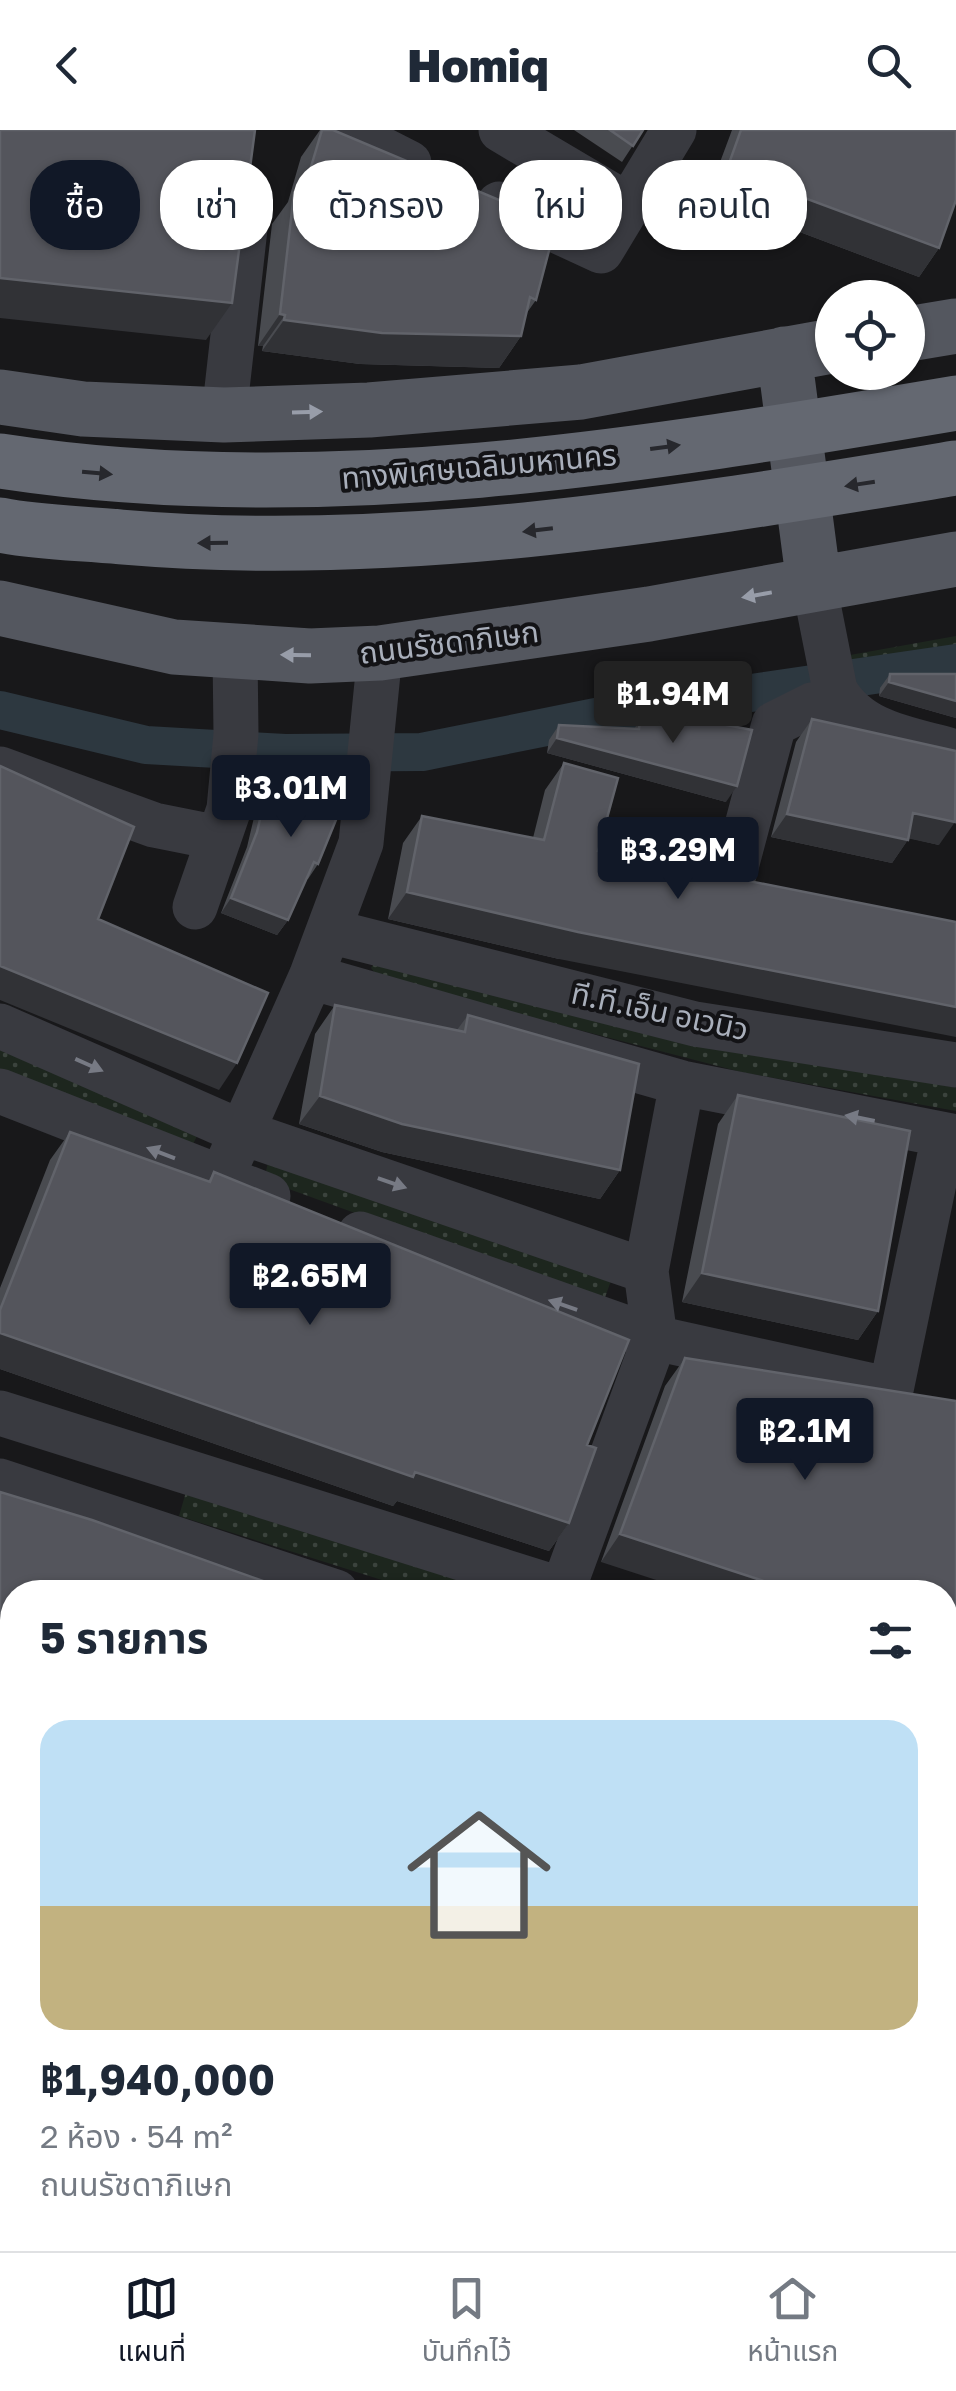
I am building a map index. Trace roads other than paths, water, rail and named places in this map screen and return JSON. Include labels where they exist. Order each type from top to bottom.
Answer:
[{"type":"highway","name":"ทางพิเศษเฉลิมมหานคร","points":[[0,461],[189,482],[340,480],[568,461],[956,403]]},
{"type":"highway","points":[[0,526],[193,543],[365,542],[528,532],[956,468]]},
{"type":"main road","points":[[925,331],[956,326]]},
{"type":"main road","points":[[0,397],[83,408],[224,415],[368,410],[582,392],[808,350],[814,584]]},
{"type":"main road","name":"ถนนรัชดาภิเษก","points":[[0,608],[134,640],[235,654],[380,653],[482,641],[956,559]]},
{"type":"street","points":[[344,130],[601,250],[674,130]]},
{"type":"street","points":[[502,130],[628,205]]},
{"type":"street","points":[[224,415],[243,250]]},
{"type":"street","points":[[814,584],[835,684],[866,725],[956,752]]},
{"type":"street","points":[[361,991],[347,977],[346,962],[371,768],[380,653]]},
{"type":"street","points":[[195,906],[224,824],[236,734],[235,654]]},
{"type":"street","points":[[732,882],[774,724],[835,684]]},
{"type":"street","points":[[0,769],[154,825],[224,824]]},
{"type":"street","points":[[222,1177],[311,976],[348,936]]},
{"type":"street","name":"ที.ที.เอ็น อเวนิว","points":[[348,936],[695,1024],[956,1065]]},
{"type":"street","name":"ที.ที.เอ็น อเวนิว","points":[[311,976],[682,1083],[950,1136],[891,1390]]},
{"type":"street","points":[[0,1026],[240,1132],[646,1271]]},
{"type":"street","points":[[568,1580],[655,1338],[646,1271],[682,1083]]},
{"type":"street","points":[[0,1091],[368,1237],[655,1338],[940,1399]]},
{"type":"street","points":[[0,1413],[526,1580]]},
{"type":"street","points":[[142,1529],[160,1464]]},
{"type":"street","points":[[0,1482],[299,1580]]},
{"type":"waterway","points":[[0,710],[146,745],[285,753],[422,752],[621,712],[956,663]]}]
